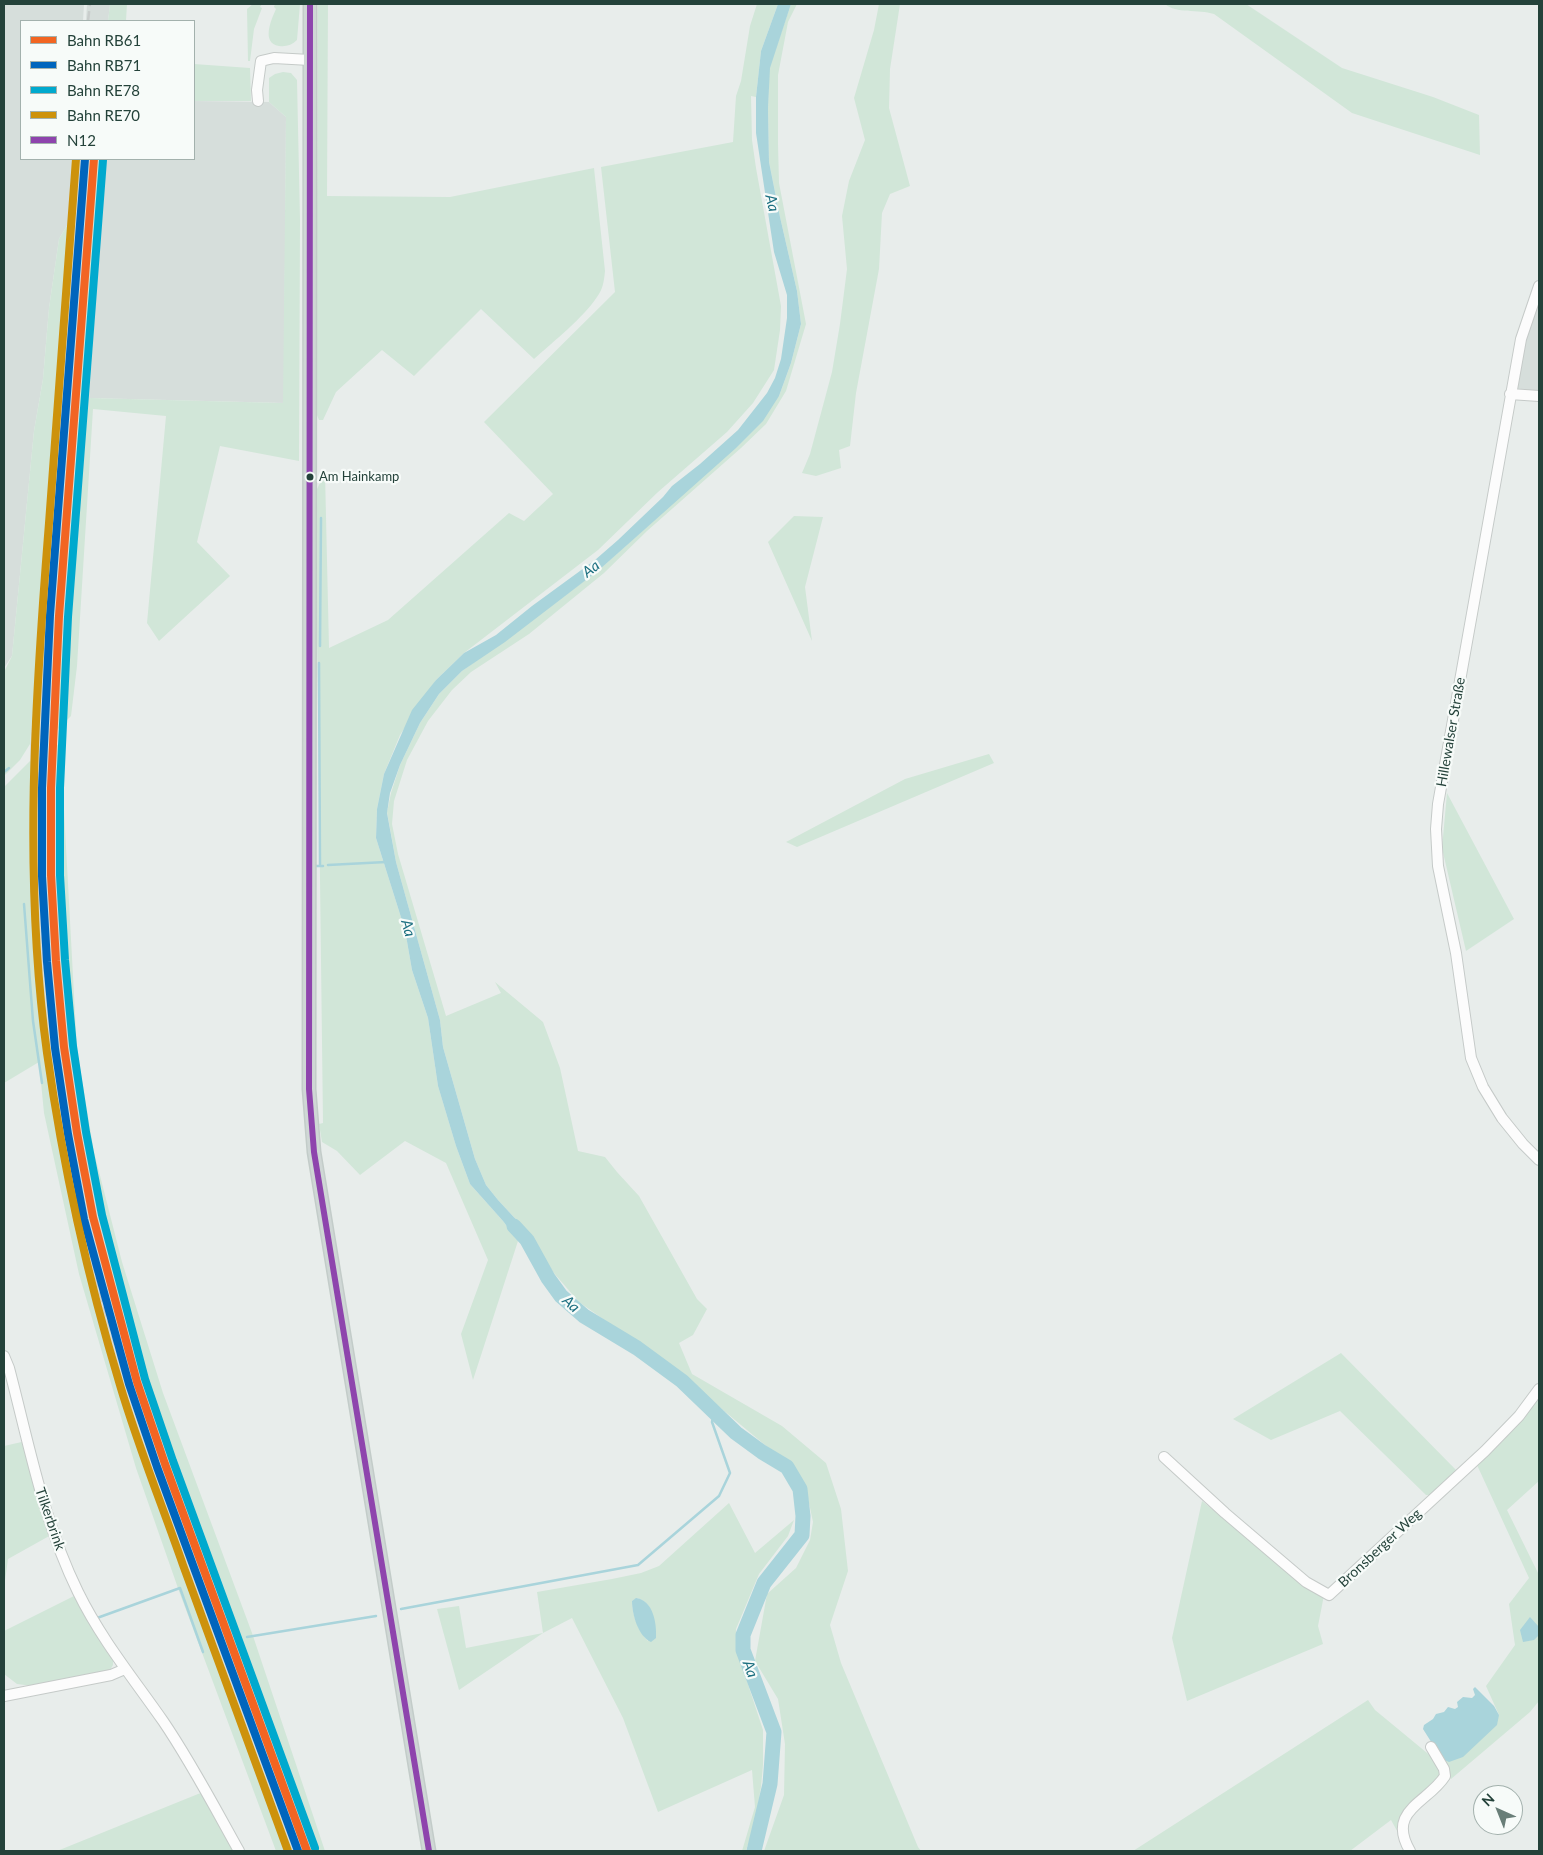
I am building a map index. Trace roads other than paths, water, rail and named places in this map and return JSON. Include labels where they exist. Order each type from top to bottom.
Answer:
[{"type":"main road","points":[[310,4],[309,1089],[314,1152],[429,1851]]},
{"type":"street","points":[[258,101],[257,90],[261,61],[274,58],[310,60]]},
{"type":"street","name":"Hillewalser Straße","points":[[1539,286],[1520,339],[1438,804],[1436,851],[1456,953],[1471,1058],[1477,1075],[1502,1118],[1522,1144],[1539,1160]]},
{"type":"street","points":[[1510,394],[1539,396]]},
{"type":"street","name":"Tilkerbrink","points":[[4,1356],[9,1368],[50,1526],[77,1591],[95,1624],[164,1723],[240,1851]]},
{"type":"street","name":"Bronsberger Weg","points":[[1164,1457],[1225,1513],[1306,1582],[1329,1595],[1485,1451],[1519,1416],[1539,1389]]},
{"type":"street","points":[[4,1696],[112,1675],[125,1669]]},
{"type":"street","points":[[1410,1851],[1404,1838],[1403,1823],[1408,1813],[1418,1801],[1442,1782],[1445,1776],[1444,1770],[1431,1748]]},
{"type":"water","points":[[778,4],[791,4],[770,68],[768,108],[769,162],[797,291],[801,324],[791,363],[779,396],[763,421],[736,448],[599,570],[505,642],[462,671],[439,694],[420,723],[400,765],[390,793],[387,813],[396,862],[440,1020],[443,1047],[475,1159],[486,1185],[523,1227],[527,1240],[518,1241],[470,1184],[456,1146],[438,1086],[428,1018],[412,970],[405,930],[376,838],[377,809],[384,774],[412,710],[436,680],[464,653],[496,635],[595,560],[618,540],[672,486],[738,430],[767,393],[775,378],[781,359],[787,318],[787,295],[774,252],[756,133],[756,97],[761,51]]},
{"type":"water","points":[[636,1598],[646,1603],[653,1613],[656,1638],[651,1642],[639,1630],[633,1612],[632,1601]]},
{"type":"water","points":[[1530,1617],[1539,1627],[1539,1635],[1534,1640],[1523,1642],[1520,1630]]},
{"type":"water","points":[[1475,1687],[1494,1706],[1499,1715],[1497,1725],[1463,1757],[1449,1762],[1442,1759],[1423,1729],[1424,1725],[1433,1719],[1436,1714],[1444,1712],[1448,1707],[1455,1709],[1458,1707],[1457,1702],[1463,1697],[1472,1698],[1475,1695],[1473,1689]]},
{"type":"waterway","points":[[320,646],[321,518]]},
{"type":"waterway","points":[[319,663],[320,866]]},
{"type":"waterway","points":[[4,772],[9,768]]},
{"type":"waterway","points":[[328,865],[386,862]]},
{"type":"waterway","points":[[315,866],[323,866]]},
{"type":"waterway","points":[[24,904],[33,1021],[42,1083]]},
{"type":"waterway","name":"Aa","points":[[514,1226],[527,1240],[548,1278],[561,1296],[584,1316],[637,1348],[682,1381],[736,1433],[787,1467],[800,1489],[803,1516],[802,1535],[764,1583],[743,1635],[743,1650],[774,1732],[770,1784],[754,1851]]},
{"type":"waterway","points":[[401,1609],[638,1565],[719,1496],[730,1473],[712,1422],[714,1412]]},
{"type":"waterway","points":[[97,1618],[180,1588],[203,1652]]},
{"type":"waterway","points":[[247,1637],[376,1616]]},
{"type":"railway","points":[[88,20],[90,4]]},
{"type":"railway","points":[[84,160],[48,615],[39,788],[40,876],[44,962],[53,1049],[66,1135],[82,1220],[103,1304],[127,1385],[155,1467],[296,1851]]},
{"type":"rail line","name":"RE70","points":[[76,160],[39,655],[36,722],[33,855],[35,921],[47,1053],[68,1179],[77,1220],[97,1303],[120,1385],[150,1475],[288,1851]]},
{"type":"rail line","name":"RB71","points":[[85,160],[50,615],[42,788],[42,876],[55,1048],[68,1134],[84,1219],[129,1384],[157,1467],[298,1851]]},
{"type":"rail line","name":"RB61","points":[[94,160],[59,616],[51,788],[51,875],[64,1047],[77,1133],[93,1217],[137,1382],[165,1464],[307,1851]]},
{"type":"rail line","name":"RE78","points":[[103,160],[68,617],[60,788],[60,875],[73,1046],[86,1132],[102,1215],[145,1379],[173,1461],[315,1848]]},
{"type":"place","name":"Am Hainkamp","points":[[310,477]]}]
